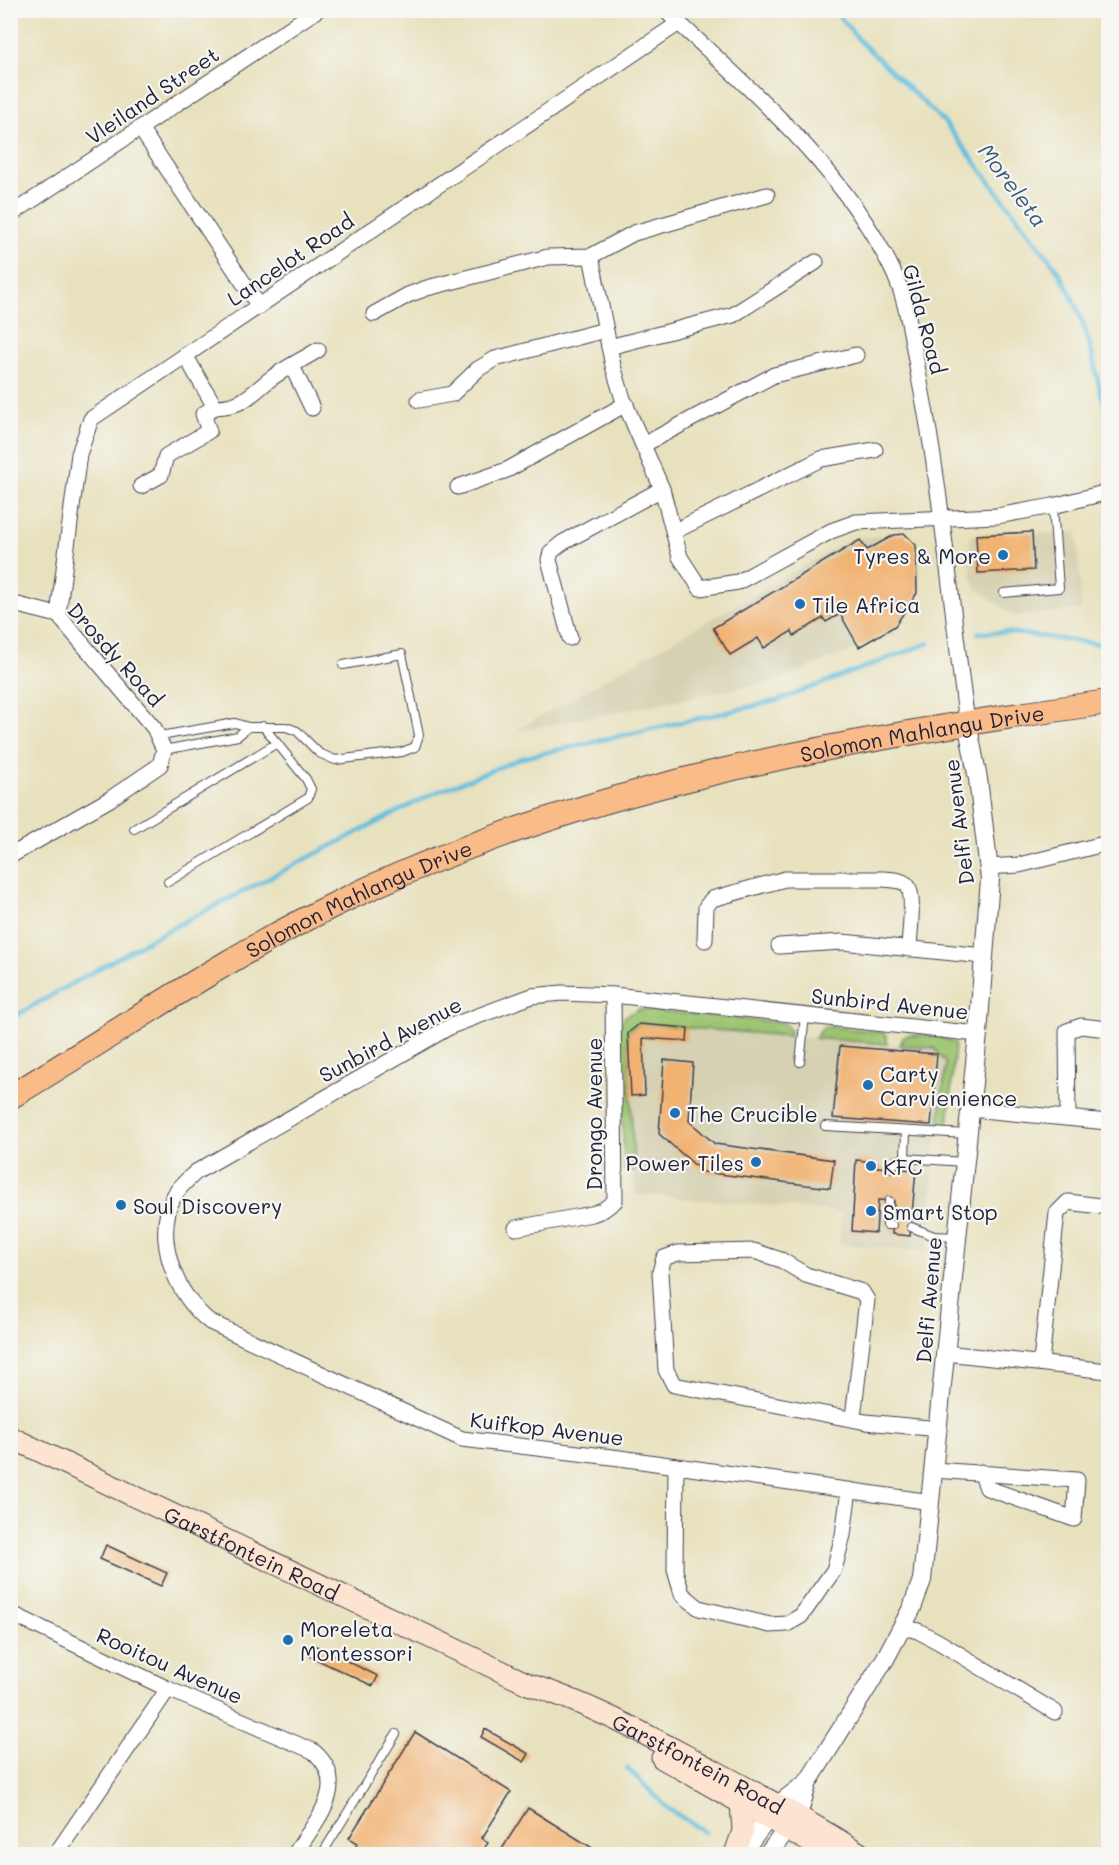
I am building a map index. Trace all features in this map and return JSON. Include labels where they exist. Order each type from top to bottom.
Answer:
[{"type":"main road","name":"Solomon Mahlangu Drive","points":[[10,1097],[262,942],[343,900],[426,864],[525,826],[662,784],[737,770],[838,758],[968,729],[1108,702]]},
{"type":"main road","name":"Solomon Mahlangu Drive","points":[[968,729],[1108,716]]},
{"type":"main road","name":"Garstfontein Road","points":[[10,1437],[528,1684],[576,1701],[633,1728],[773,1812],[861,1854]]},
{"type":"main road","name":"Garstfontein Road","points":[[528,1684],[548,1700],[625,1738],[741,1804],[773,1812]]},
{"type":"main road","points":[[735,1854],[743,1831],[741,1804]]},
{"type":"main road","name":"Garstfontein Road","points":[[792,1822],[831,1854]]},
{"type":"street","name":"Vleiland Street","points":[[10,215],[317,10]]},
{"type":"street","name":"Gilda Road","points":[[665,10],[828,169],[892,269],[916,360],[942,517],[968,729]]},
{"type":"street","points":[[1102,10],[1108,19]]},
{"type":"street","name":"Lancelot Road","points":[[58,615],[79,454],[91,419],[679,23]]},
{"type":"street","points":[[140,128],[259,306]]},
{"type":"street","points":[[374,314],[408,295],[427,288],[548,257],[591,256],[634,233],[767,195]]},
{"type":"street","points":[[591,256],[609,347],[626,404],[662,489],[675,531],[680,557],[700,588],[738,582],[843,525],[856,522],[997,516],[1053,507],[1108,492]]},
{"type":"street","points":[[609,347],[734,315],[816,262]]},
{"type":"street","points":[[419,400],[453,394],[478,369],[495,359],[606,330]]},
{"type":"street","points":[[141,486],[161,475],[166,456],[209,431],[203,414],[215,407],[235,406],[318,350]]},
{"type":"street","points":[[185,355],[215,407]]},
{"type":"street","points":[[643,445],[774,375],[856,355]]},
{"type":"street","points":[[292,366],[312,408]]},
{"type":"street","points":[[458,487],[525,461],[626,404]]},
{"type":"street","points":[[675,531],[820,459],[875,450]]},
{"type":"street","points":[[570,638],[550,565],[551,552],[561,543],[662,489]]},
{"type":"street","name":"Drosdy Road","points":[[10,603],[58,615],[159,738]]},
{"type":"street","name":"Delfi Avenue","points":[[792,1822],[808,1782],[903,1627],[922,1580],[971,1109],[989,867],[978,779],[968,729]]},
{"type":"street","points":[[10,856],[134,784],[160,765],[159,738]]},
{"type":"street","points":[[989,867],[1019,866],[1108,843]]},
{"type":"street","points":[[705,940],[706,907],[712,899],[785,879],[884,879],[899,880],[908,885],[911,895],[909,949]]},
{"type":"street","points":[[779,946],[842,942],[984,956]]},
{"type":"street","name":"Sunbird Avenue","points":[[190,1302],[170,1260],[165,1230],[174,1195],[196,1172],[451,1026],[532,996],[562,993],[612,995],[978,1034]]},
{"type":"street","name":"Drongo Avenue","points":[[516,1228],[592,1214],[603,1210],[615,1201],[612,995]]},
{"type":"street","points":[[1068,1117],[1067,1031],[1080,1026],[1108,1029]]},
{"type":"street","points":[[971,1109],[1108,1122]]},
{"type":"street","points":[[1041,1362],[1057,1213],[1068,1202],[1108,1207]]},
{"type":"street","points":[[853,1418],[867,1300],[862,1292],[824,1282],[781,1260],[754,1251],[678,1253],[664,1258],[660,1272],[666,1370],[674,1384],[866,1422],[939,1429]]},
{"type":"street","name":"Kuifkop Avenue","points":[[190,1302],[210,1322],[462,1439],[931,1502]]},
{"type":"street","points":[[946,1353],[1108,1371]]},
{"type":"street","points":[[676,1466],[675,1570],[682,1594],[699,1608],[770,1625],[787,1624],[801,1616],[834,1570],[843,1535],[849,1491]]},
{"type":"street","points":[[934,1470],[981,1472],[1077,1480],[1074,1519],[987,1488],[981,1472]]},
{"type":"street","name":"Rooitou Avenue","points":[[10,1613],[168,1689],[313,1750],[323,1759],[331,1774],[330,1794],[295,1854]]},
{"type":"street","points":[[903,1627],[918,1631],[939,1642],[1055,1712]]},
{"type":"street","points":[[56,1854],[168,1689]]},
{"type":"street","name":"Delfi Avenue","points":[[741,1854],[773,1812],[808,1782]]},
{"type":"street","points":[[768,1854],[792,1822]]},
{"type":"lane","points":[[1004,593],[1059,588],[1053,507]]},
{"type":"lane","points":[[159,738],[235,723],[248,727],[291,729],[319,753],[335,760],[402,752],[415,747],[419,735],[402,654],[343,665]]},
{"type":"lane","points":[[168,882],[308,798],[311,789],[306,779],[263,726]]},
{"type":"lane","points":[[159,738],[226,739],[238,736],[248,727]]},
{"type":"lane","points":[[134,829],[277,743]]},
{"type":"lane","points":[[800,1062],[805,1016]]},
{"type":"lane","points":[[825,1126],[968,1135]]},
{"type":"lane","points":[[905,1158],[906,1131]]},
{"type":"lane","points":[[892,1168],[895,1161],[905,1158],[965,1162]]},
{"type":"lane","points":[[889,1201],[887,1225],[892,1225]]},
{"type":"lane","points":[[911,1227],[934,1236],[957,1238]]},
{"type":"lane","points":[[322,1854],[396,1734]]},
{"type":"shaded area","points":[[1032,532],[1036,534],[1077,532],[1082,610],[1014,616],[976,588],[971,575],[969,535]]},
{"type":"shaded area","points":[[905,534],[917,547],[920,588],[914,605],[892,635],[774,681],[513,732],[853,538]]},
{"type":"shaded area","points":[[639,1024],[934,1048],[946,1063],[936,1141],[928,1252],[839,1244],[842,1212],[635,1194],[628,1033]]},
{"type":"green space","points":[[639,1009],[784,1023],[790,1031],[790,1036],[638,1024],[628,1033],[634,1171],[624,1171],[619,1027],[625,1016]]},
{"type":"green space","points":[[824,1026],[883,1032],[887,1036],[887,1044],[815,1038]]},
{"type":"green space","points":[[908,1035],[939,1037],[955,1044],[948,1125],[939,1125],[946,1063],[934,1048],[900,1045],[903,1037]]},
{"type":"building","points":[[1032,532],[1034,570],[978,573],[976,535]]},
{"type":"building","points":[[905,534],[916,545],[917,593],[895,626],[859,647],[840,614],[826,622],[823,618],[794,636],[792,631],[764,648],[758,638],[730,655],[713,628],[860,540],[867,550],[894,535]]},
{"type":"building","points":[[639,1024],[688,1028],[687,1041],[643,1038],[645,1095],[631,1096],[628,1033]]},
{"type":"building","points":[[840,1046],[937,1054],[931,1125],[833,1118]]},
{"type":"building","points":[[664,1060],[693,1063],[689,1121],[715,1144],[834,1160],[830,1188],[703,1172],[659,1134]]},
{"type":"building","points":[[856,1160],[877,1162],[877,1167],[916,1170],[910,1236],[892,1234],[894,1201],[878,1200],[876,1233],[852,1231]]},
{"type":"building","points":[[106,1545],[167,1573],[161,1586],[100,1559]]},
{"type":"building","points":[[314,1645],[378,1676],[373,1686],[309,1656]]},
{"type":"building","points":[[485,1729],[529,1754],[524,1762],[481,1737]]},
{"type":"building","points":[[415,1732],[511,1792],[482,1838],[488,1843],[480,1854],[350,1854],[358,1843],[349,1838]]},
{"type":"building","points":[[528,1808],[602,1854],[500,1852]]},
{"type":"waterway","name":"Moreleta","points":[[834,10],[859,40],[945,123],[1056,268],[1071,295],[1083,325],[1108,415]]},
{"type":"waterway","points":[[978,633],[1006,632],[1108,645]]},
{"type":"waterway","points":[[10,1019],[147,941],[432,794],[522,758],[776,701],[929,643]]},
{"type":"waterway","points":[[627,1768],[669,1809],[705,1832]]},
{"type":"place","name":"Tyres & More","points":[[1003,555]]},
{"type":"place","name":"Tile Africa","points":[[800,604]]},
{"type":"place","name":"Carty Carvienience","points":[[868,1085]]},
{"type":"place","name":"The Crucible","points":[[675,1113]]},
{"type":"place","name":"Power Tiles","points":[[756,1162]]},
{"type":"place","name":"KFC","points":[[871,1166]]},
{"type":"place","name":"Soul Discovery","points":[[121,1205]]},
{"type":"place","name":"Smart Stop","points":[[871,1211]]},
{"type":"place","name":"Moreleta Montessori","points":[[288,1640]]}]
